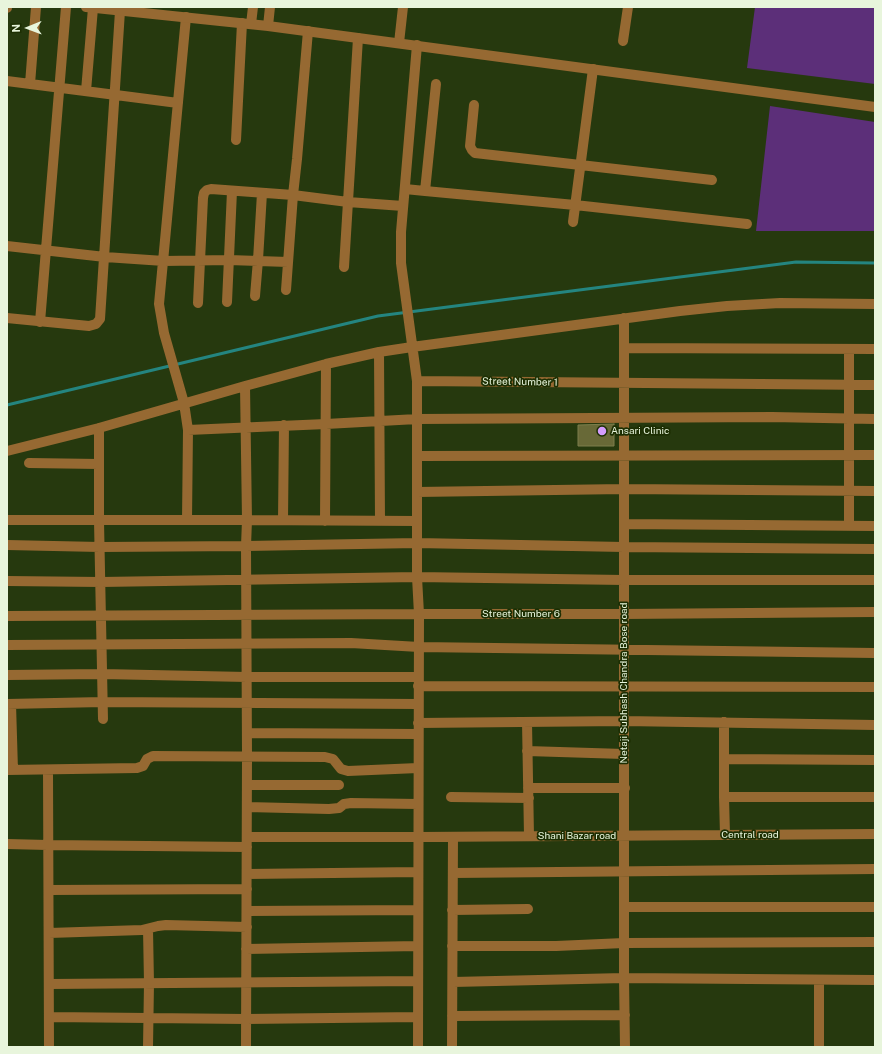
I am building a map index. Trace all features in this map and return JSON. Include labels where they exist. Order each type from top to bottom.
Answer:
[{"type":"street","points":[[30,84],[36,7]]},
{"type":"street","points":[[40,322],[66,7]]},
{"type":"street","points":[[86,91],[90,7],[246,23],[875,107]]},
{"type":"street","points":[[236,140],[246,23],[253,7]]},
{"type":"street","points":[[268,26],[270,7]]},
{"type":"street","points":[[399,43],[403,7]]},
{"type":"street","points":[[623,41],[628,7]]},
{"type":"street","points":[[7,318],[89,326],[96,324],[100,319],[120,10]]},
{"type":"street","points":[[186,17],[159,304],[164,333],[183,399],[188,430],[188,520]]},
{"type":"street","points":[[286,290],[308,31]]},
{"type":"street","points":[[344,267],[358,38]]},
{"type":"street","points":[[417,45],[401,232],[401,263],[417,381],[417,577],[419,614],[418,1047]]},
{"type":"street","points":[[573,222],[592,69]]},
{"type":"street","points":[[7,81],[178,103]]},
{"type":"street","points":[[425,191],[436,84]]},
{"type":"street","points":[[474,105],[470,146],[475,152],[712,180]]},
{"type":"street","points":[[198,303],[203,198],[204,193],[207,190],[211,189],[293,195],[348,202],[403,206]]},
{"type":"street","points":[[405,189],[575,205],[748,224]]},
{"type":"street","points":[[227,302],[232,191]]},
{"type":"street","points":[[255,296],[262,193]]},
{"type":"street","points":[[7,246],[164,261],[258,260],[288,262]]},
{"type":"street","points":[[7,451],[99,428],[183,399],[245,386],[326,364],[379,352],[680,310],[780,303],[875,304]]},
{"type":"street","name":"Netaji Subhash Chandra Bose road","points":[[624,318],[625,1047]]},
{"type":"street","points":[[624,348],[875,349]]},
{"type":"street","points":[[849,349],[849,526]]},
{"type":"street","points":[[379,352],[380,521]]},
{"type":"street","points":[[325,521],[326,364]]},
{"type":"street","name":"Street Number 1","points":[[417,381],[875,385]]},
{"type":"street","points":[[245,386],[247,520],[246,1047]]},
{"type":"street","points":[[188,430],[326,424],[417,418],[772,417],[875,419]]},
{"type":"street","points":[[283,520],[284,425]]},
{"type":"street","points":[[99,428],[99,521],[103,719]]},
{"type":"street","points":[[417,456],[875,455]]},
{"type":"street","points":[[29,463],[100,464]]},
{"type":"street","points":[[417,492],[624,489],[875,491]]},
{"type":"street","points":[[7,520],[417,521]]},
{"type":"street","points":[[624,524],[875,526]]},
{"type":"street","points":[[7,545],[100,547],[417,543],[624,547],[875,549]]},
{"type":"street","points":[[7,581],[101,582],[417,577],[624,580],[875,580]]},
{"type":"street","name":"Street Number 6","points":[[7,616],[875,612]]},
{"type":"street","points":[[7,645],[351,643],[419,647],[875,653]]},
{"type":"street","points":[[7,675],[102,674],[247,676],[624,687],[875,687]]},
{"type":"street","points":[[418,704],[103,702],[9,704],[10,770],[137,768],[143,766],[147,759],[153,756],[325,757],[333,759],[341,768],[348,771],[418,768]]},
{"type":"street","points":[[418,723],[624,721],[875,725]]},
{"type":"street","points":[[527,722],[529,836]]},
{"type":"street","points":[[724,722],[725,835]]},
{"type":"street","points":[[247,733],[418,734]]},
{"type":"street","points":[[527,751],[624,754]]},
{"type":"street","points":[[724,760],[875,760]]},
{"type":"street","points":[[48,770],[50,984],[49,1047]]},
{"type":"street","points":[[247,785],[339,784]]},
{"type":"street","points":[[528,788],[625,788]]},
{"type":"street","points":[[451,797],[529,798]]},
{"type":"street","points":[[724,797],[875,797]]},
{"type":"street","points":[[247,807],[329,809],[339,808],[344,804],[351,803],[418,804]]},
{"type":"street","name":"Central road","points":[[624,835],[875,834]]},
{"type":"street","name":"Shani Bazar road","points":[[7,844],[48,845],[247,842],[418,837],[624,835]]},
{"type":"street","points":[[452,1047],[453,837]]},
{"type":"street","points":[[453,873],[875,869]]},
{"type":"street","points":[[247,874],[418,872]]},
{"type":"street","points":[[49,890],[247,889]]},
{"type":"street","points":[[624,907],[875,907]]},
{"type":"street","points":[[452,910],[528,909]]},
{"type":"street","points":[[247,911],[418,910]]},
{"type":"street","points":[[49,933],[142,930],[166,925],[247,927]]},
{"type":"street","points":[[148,929],[148,1047]]},
{"type":"street","points":[[452,946],[556,946],[624,943],[875,942]]},
{"type":"street","points":[[246,949],[418,946]]},
{"type":"street","points":[[452,982],[624,978],[875,980]]},
{"type":"street","points":[[819,980],[819,1047]]},
{"type":"street","points":[[50,984],[418,981]]},
{"type":"street","points":[[452,1016],[625,1015]]},
{"type":"street","points":[[50,1017],[148,1019],[418,1017]]},
{"type":"shaded area","points":[[755,7],[875,7],[875,84],[747,68]]},
{"type":"shaded area","points":[[770,106],[875,122],[875,231],[756,231]]},
{"type":"building","points":[[614,424],[614,446],[578,446],[578,425]]},
{"type":"waterway","points":[[7,405],[378,316],[796,262],[875,263]]},
{"type":"place","name":"Ansari Clinic","points":[[602,431]]}]
